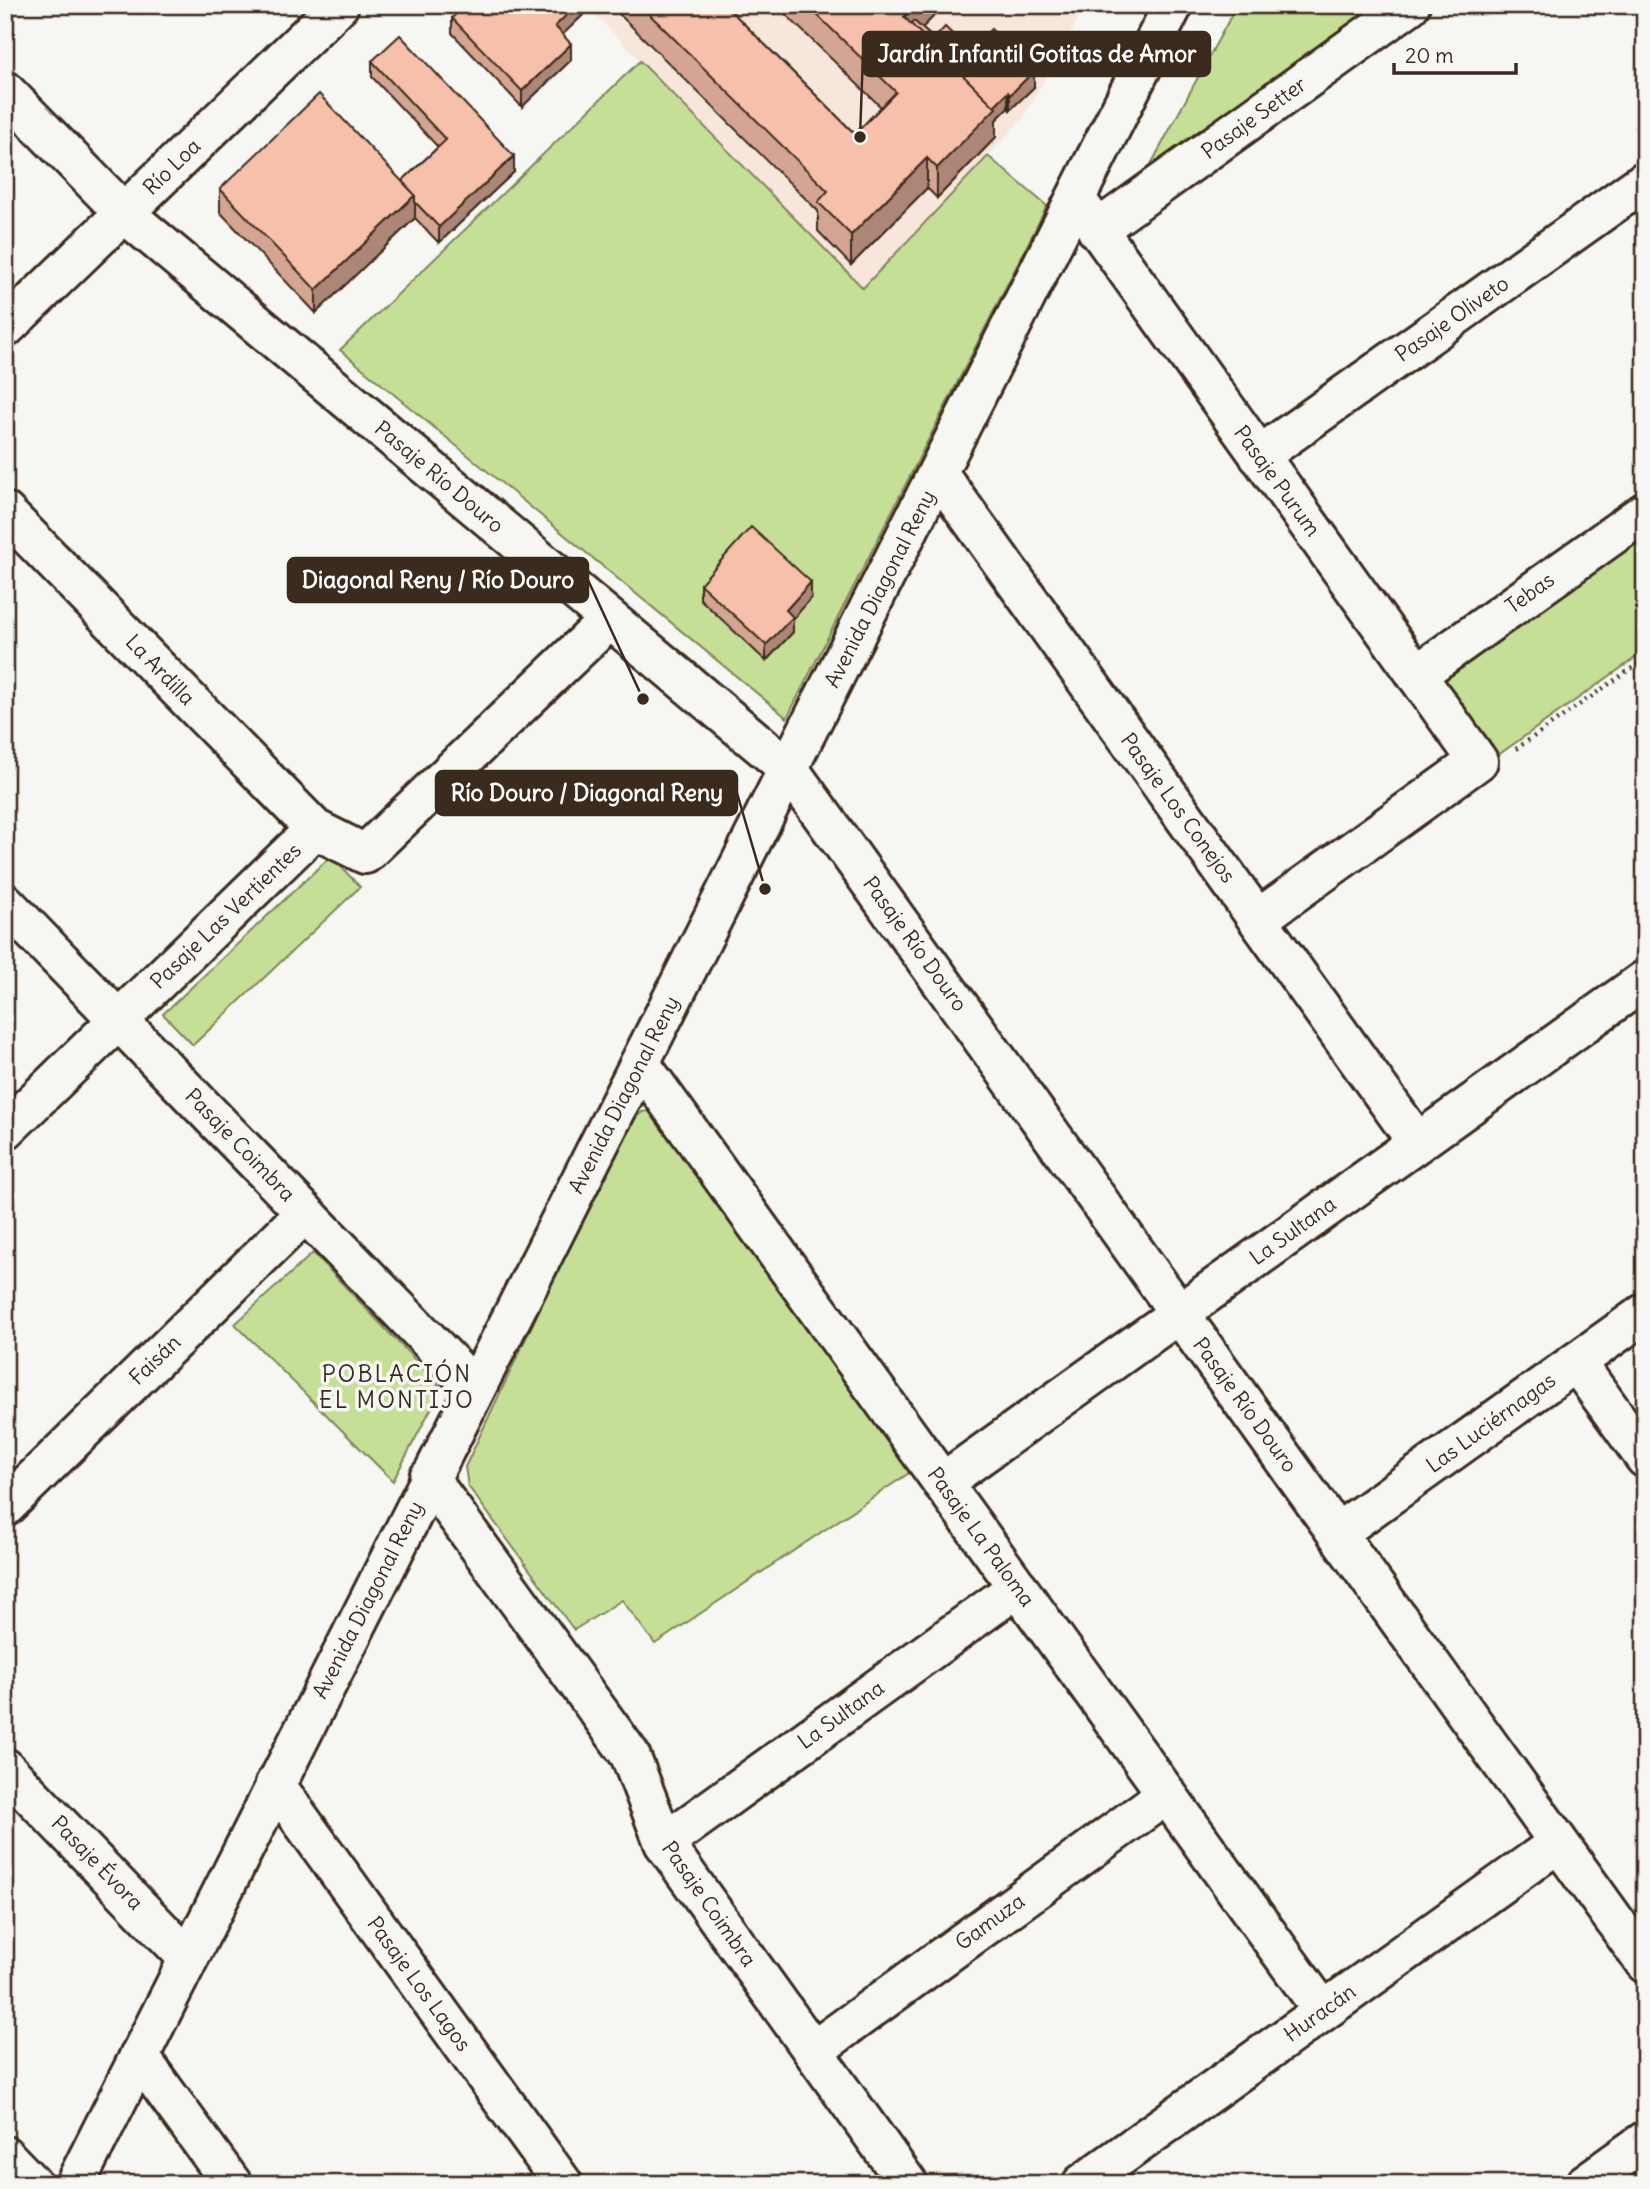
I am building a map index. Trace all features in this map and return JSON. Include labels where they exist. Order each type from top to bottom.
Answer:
[{"type":"street","name":"Avenida Diagonal Reny","points":[[75,2184],[938,473],[1087,215],[1173,5]]},
{"type":"street","name":"Pasaje Setter","points":[[1087,215],[1410,5]]},
{"type":"street","name":"Río Loa","points":[[5,328],[336,6]]},
{"type":"street","name":"Pasaje Río Douro","points":[[5,90],[124,213],[789,769],[1645,1964]]},
{"type":"street","name":"Pasaje Oliveto","points":[[1259,456],[1645,181]]},
{"type":"street","name":"Pasaje Purum","points":[[1087,215],[1478,761]]},
{"type":"street","name":"Pasaje Los Conejos","points":[[938,473],[1418,1142]]},
{"type":"street","name":"La Ardilla","points":[[5,512],[315,829]]},
{"type":"street","name":"Tebas","points":[[1416,675],[1645,512]]},
{"type":"street","name":"Pasaje Las Vertientes","points":[[5,1130],[315,829],[365,854],[609,620]]},
{"type":"street","points":[[1258,919],[1478,761]]},
{"type":"street","name":"Pasaje Coimbra","points":[[5,903],[475,1388]]},
{"type":"street","name":"La Sultana","points":[[942,1483],[1645,980]]},
{"type":"street","name":"Pasaje La Paloma","points":[[640,1063],[1323,2011]]},
{"type":"street","name":"Faisán","points":[[5,1507],[305,1213]]},
{"type":"street","name":"Las Luciérnagas","points":[[1337,1533],[1645,1313]]},
{"type":"street","points":[[1576,1362],[1645,1458]]},
{"type":"street","name":"Pasaje Coimbra","points":[[429,1478],[630,1755],[664,1843],[908,2184]]},
{"type":"street","name":"La Sultana","points":[[664,1843],[1018,1587]]},
{"type":"street","name":"Pasaje Évora","points":[[5,1768],[188,1958]]},
{"type":"street","name":"Pasaje Los Lagos","points":[[275,1784],[563,2184]]},
{"type":"street","name":"Gamuza","points":[[813,2051],[1167,1794]]},
{"type":"street","name":"Huracán","points":[[1082,2184],[1558,1843]]},
{"type":"street","points":[[139,2056],[232,2184]]},
{"type":"street","points":[[1585,2184],[1645,2141]]},
{"type":"street","points":[[5,2156],[32,2184]]},
{"type":"path","points":[[1478,761],[1496,762],[1645,659]]},
{"type":"shaded area","points":[[586,5],[1086,5],[1023,118],[864,288]]},
{"type":"green space","points":[[1237,5],[1390,5],[1142,181]]},
{"type":"green space","points":[[640,61],[863,288],[988,156],[1047,206],[787,718],[340,350]]},
{"type":"green space","points":[[1645,530],[1645,651],[1498,755],[1441,679]]},
{"type":"green space","points":[[331,856],[360,887],[193,1045],[163,1014]]},
{"type":"green space","points":[[655,1110],[912,1471],[655,1644],[622,1600],[574,1630],[468,1486],[465,1467],[627,1125],[642,1112]]},
{"type":"green space","points":[[313,1253],[442,1388],[393,1481],[235,1324]]},
{"type":"building","points":[[465,5],[577,5],[555,26],[571,44],[522,91],[452,18]]},
{"type":"building","points":[[640,5],[725,5],[855,134],[896,92],[807,5],[915,5],[904,17],[996,108],[937,168],[927,158],[851,235],[818,202],[828,191]]},
{"type":"building","points":[[914,21],[934,39],[945,27],[970,51],[991,29],[1034,71],[1010,95],[1008,92],[994,106],[911,24]]},
{"type":"building","points":[[400,35],[514,156],[439,227],[415,202],[415,195],[402,181],[446,140],[372,61]]},
{"type":"building","points":[[319,94],[415,195],[316,290],[220,189]]},
{"type":"building","points":[[751,527],[811,582],[786,610],[793,617],[766,645],[700,584]]},
{"type":"place","name":"Jardín Infantil Gotitas de Amor","points":[[860,137]]},
{"type":"place","name":"Diagonal Reny / Río Douro","points":[[643,699]]},
{"type":"place","name":"Río Douro / Diagonal Reny","points":[[765,889]]},
{"type":"district","name":"POBLACIÓN EL MONTIJO","points":[[397,1387]]}]
